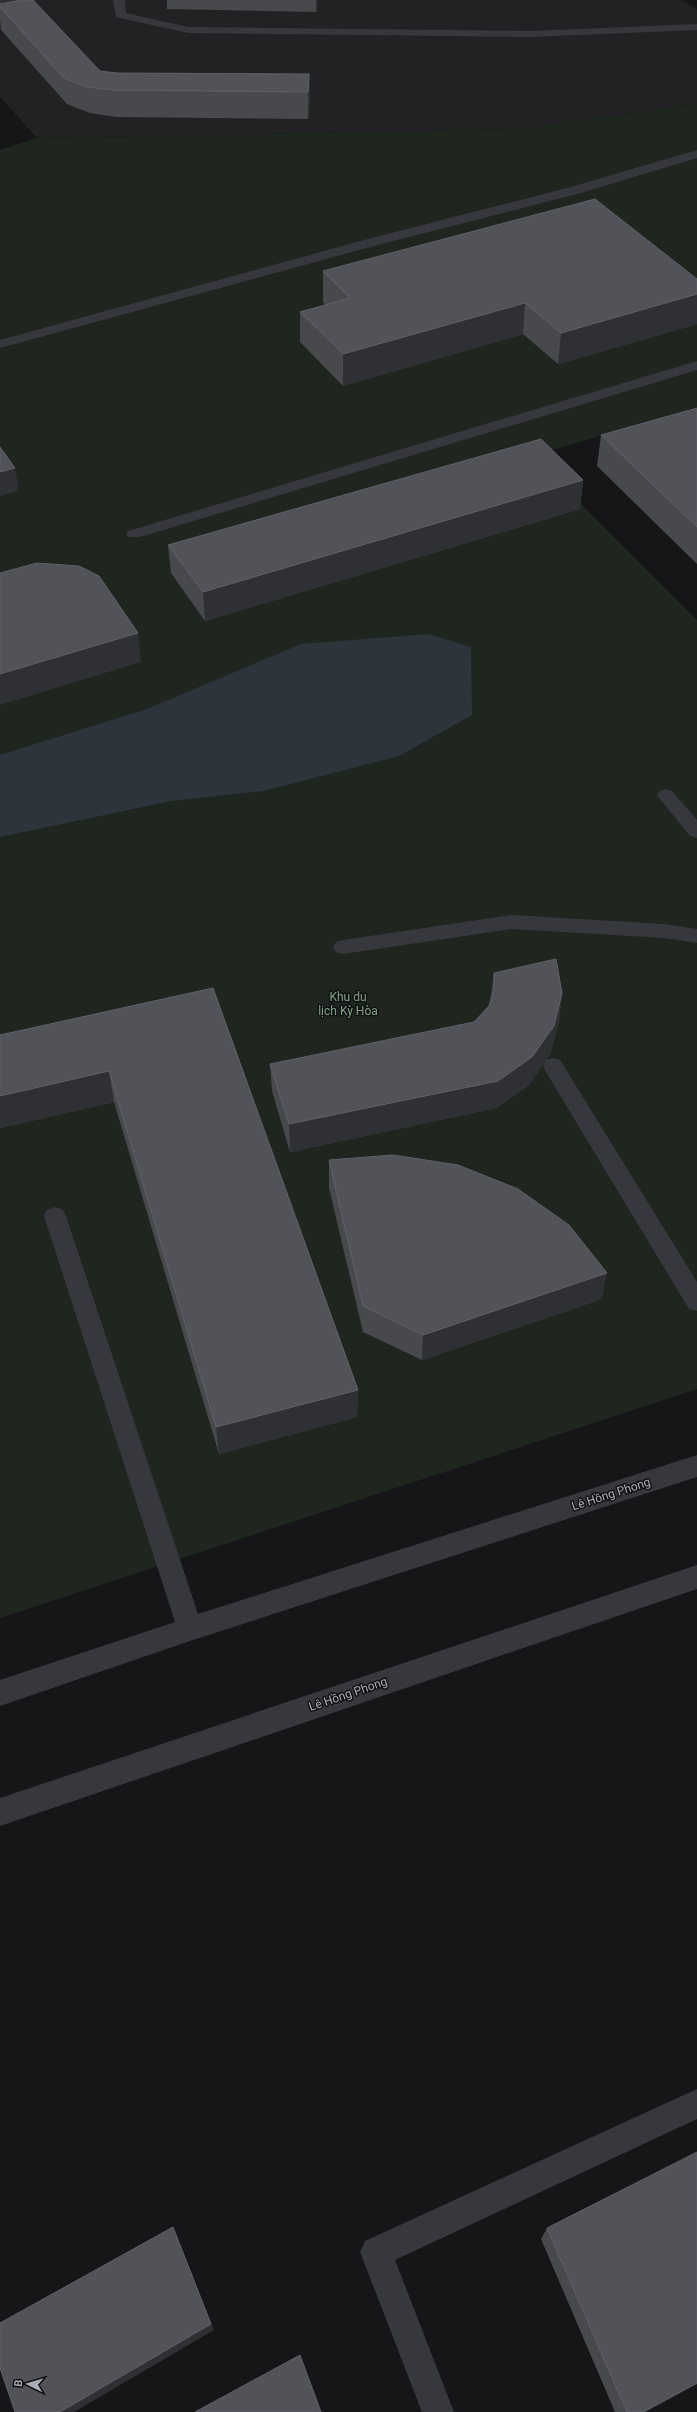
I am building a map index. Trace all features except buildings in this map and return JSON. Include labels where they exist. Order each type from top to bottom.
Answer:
[{"type":"street","points":[[119,0],[120,15],[188,30],[531,34],[697,27]]},
{"type":"street","points":[[0,344],[369,243],[576,190],[697,154]]},
{"type":"street","points":[[576,190],[588,199]]},
{"type":"street","points":[[134,534],[697,365]]},
{"type":"street","points":[[666,795],[697,832]]},
{"type":"street","points":[[343,947],[512,922],[664,931],[697,936]]},
{"type":"street","points":[[553,1066],[697,1302]]},
{"type":"street","points":[[55,1216],[190,1629]]},
{"type":"street","name":"Lê Hồng Phong","points":[[0,1693],[190,1629],[697,1466]]},
{"type":"street","name":"Lê Hồng Phong","points":[[0,1812],[697,1577]]},
{"type":"street","points":[[438,2412],[376,2252],[697,2104]]},
{"type":"shaded area","points":[[0,0],[682,0],[697,10],[697,104],[518,129],[37,138],[0,97]]},
{"type":"shaded area","points":[[428,634],[471,647],[472,715],[399,756],[263,791],[171,801],[0,837],[0,755],[147,709],[301,644]]},
{"type":"green space","name":"Khu du lịch Kỳ Hòa","points":[[697,104],[697,407],[533,456],[697,620],[697,1389],[0,1618],[0,150],[37,138],[518,129]]}]
